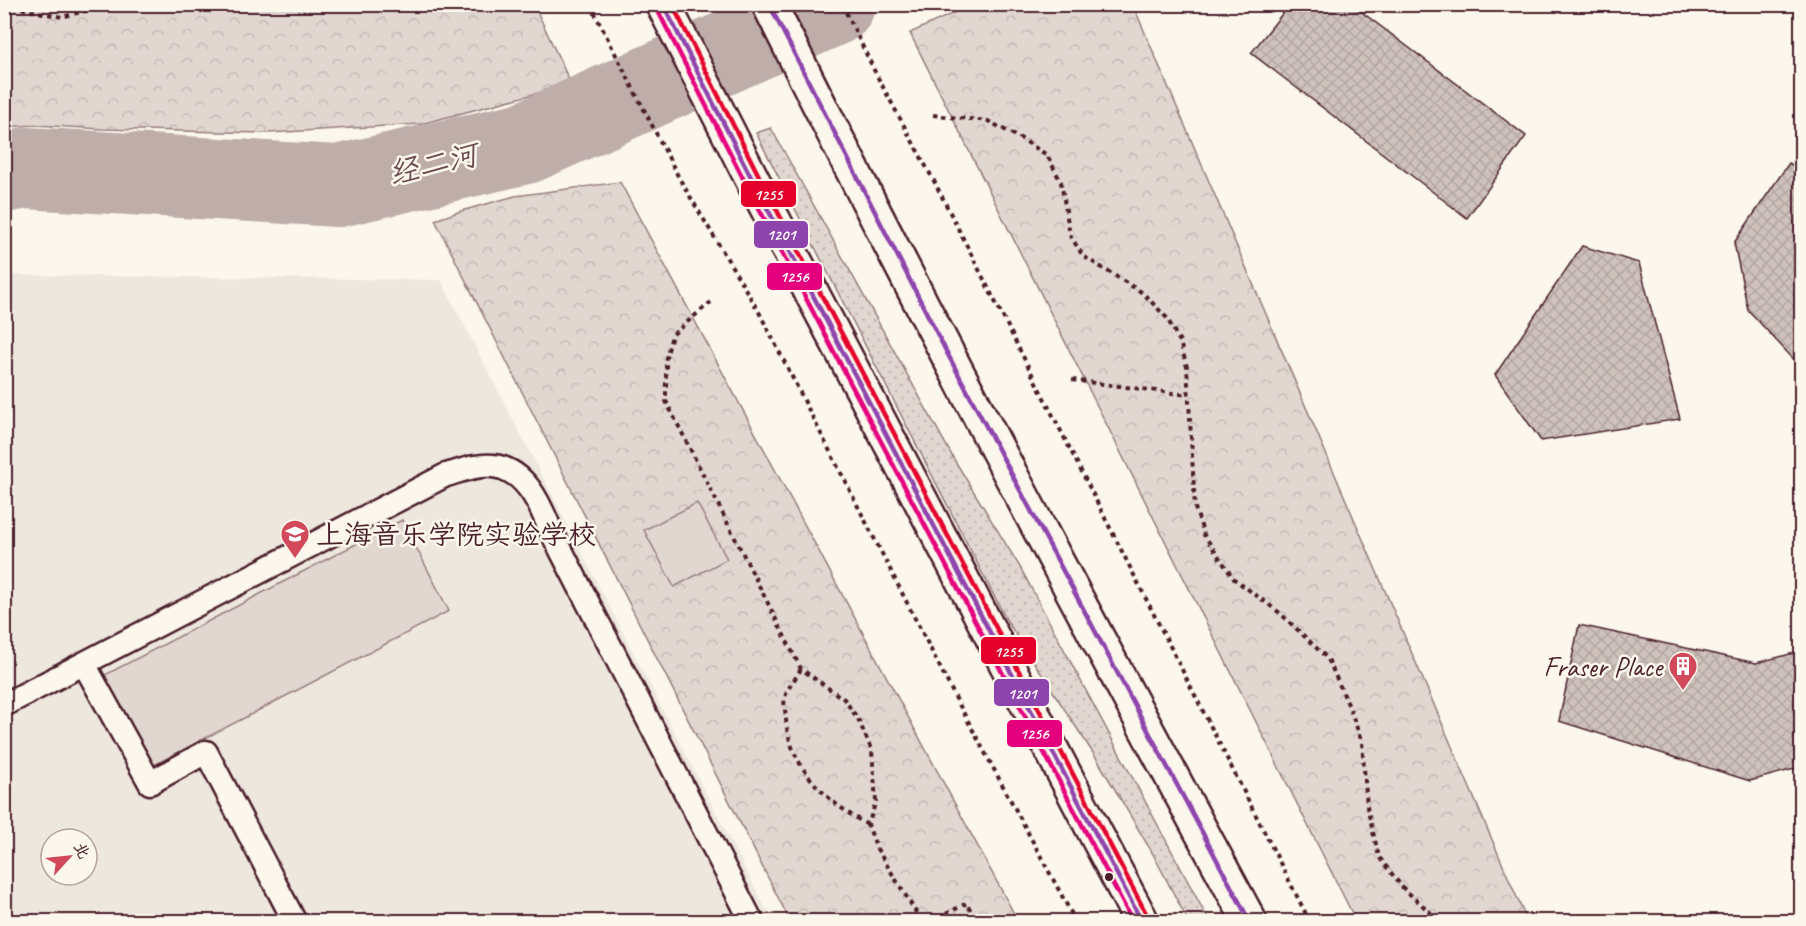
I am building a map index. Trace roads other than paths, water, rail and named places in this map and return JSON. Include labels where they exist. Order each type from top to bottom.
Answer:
[{"type":"main road","points":[[663,4],[753,181],[1142,921]]},
{"type":"main road","points":[[769,4],[837,141],[1055,561],[1250,921]]},
{"type":"lane","points":[[4,705],[446,476],[475,467],[493,466],[509,470],[526,484],[540,503],[550,530],[752,921]]},
{"type":"lane","points":[[84,664],[150,783],[206,752],[295,921]]},
{"type":"waterway","name":"经二河","points":[[4,172],[26,168],[338,186],[525,143],[834,4]]},
{"type":"place","name":"上海音乐学院实验学校","points":[[295,560]]},
{"type":"place","name":"Fraser Place","points":[[1683,692]]}]
